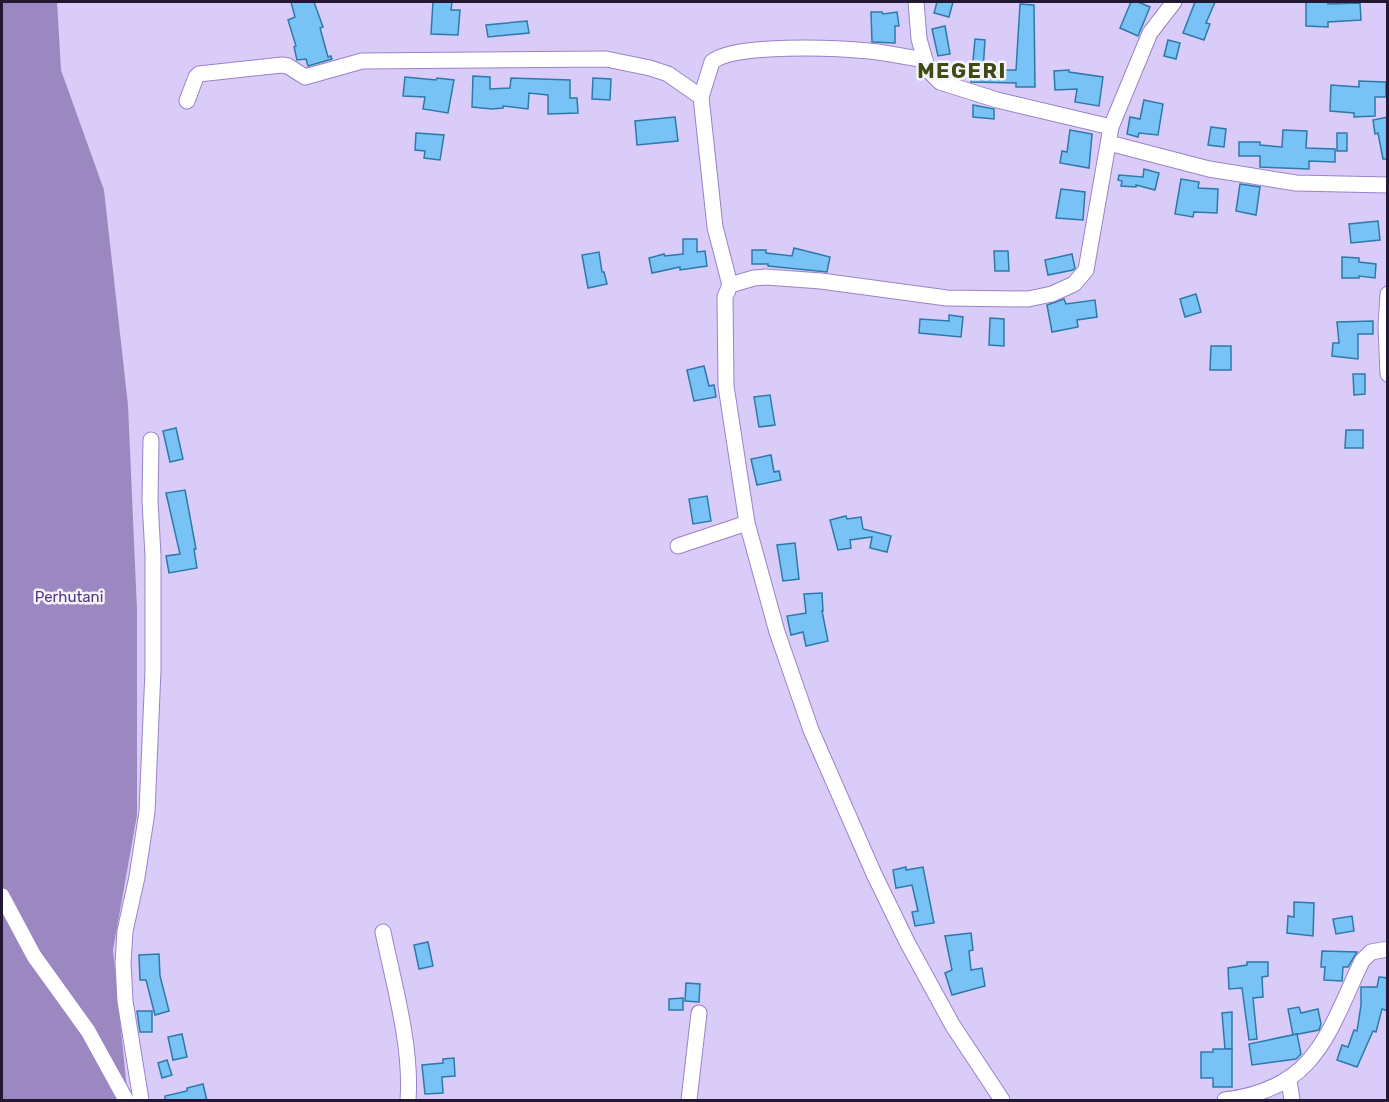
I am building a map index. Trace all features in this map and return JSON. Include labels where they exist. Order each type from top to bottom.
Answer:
[{"type":"street","points":[[916,2],[919,39],[925,60],[928,70],[939,82],[1110,135],[1209,169],[1285,181],[1388,185]]},
{"type":"street","points":[[730,285],[747,279],[766,277],[821,281],[947,298],[1028,299],[1052,294],[1074,284],[1086,270],[1110,135],[1150,33],[1174,2]]},
{"type":"street","points":[[925,60],[872,51],[840,49],[746,51],[727,55],[712,62],[701,97],[715,227],[730,285],[725,297],[724,309],[726,386],[747,523],[777,632],[803,708],[847,814],[907,942],[953,1026],[1002,1101]]},
{"type":"street","points":[[187,101],[196,77],[202,73],[219,71],[282,65],[288,66],[305,77],[362,62],[556,59],[606,59],[650,68],[668,74],[701,97]]},
{"type":"street","points":[[1388,294],[1386,326],[1388,374]]},
{"type":"street","points":[[141,1101],[126,1001],[123,963],[125,931],[137,877],[147,812],[153,670],[151,440]]},
{"type":"street","points":[[678,546],[747,523]]},
{"type":"street","points":[[2,896],[34,956],[88,1031],[126,1101]]},
{"type":"street","points":[[383,932],[405,1042],[409,1085],[408,1101]]},
{"type":"street","points":[[1226,1101],[1245,1098],[1289,1080],[1310,1062],[1327,1036],[1362,961],[1371,952],[1388,949]]},
{"type":"street","points":[[689,1101],[699,1013]]},
{"type":"street","points":[[1289,1080],[1292,1101]]},
{"type":"green space","name":"Perhutani","points":[[2,2],[57,2],[61,70],[104,190],[128,405],[137,610],[137,815],[113,950],[128,1100],[2,1100]]},
{"type":"building","points":[[291,2],[314,2],[323,27],[320,28],[328,57],[331,56],[332,59],[308,66],[306,59],[297,60],[294,47],[296,46],[288,20],[295,17]]},
{"type":"building","points":[[433,2],[452,2],[451,10],[460,10],[458,35],[431,34]]},
{"type":"building","points":[[937,2],[953,2],[949,17],[934,13]]},
{"type":"building","points":[[1131,2],[1150,7],[1138,36],[1120,28]]},
{"type":"building","points":[[1195,2],[1215,2],[1206,23],[1210,24],[1204,40],[1183,33]]},
{"type":"building","points":[[1306,2],[1360,3],[1361,20],[1328,22],[1328,27],[1306,26]]},
{"type":"building","points":[[1020,4],[1034,5],[1035,87],[1016,87],[1016,83],[971,82],[975,39],[985,40],[983,70],[1016,70]]},
{"type":"building","points":[[871,12],[882,12],[883,14],[897,12],[899,26],[895,26],[895,43],[872,42]]},
{"type":"building","points":[[527,21],[529,33],[488,37],[486,25]]},
{"type":"building","points":[[945,26],[950,54],[938,56],[932,29]]},
{"type":"building","points":[[1168,40],[1180,43],[1176,59],[1164,56]]},
{"type":"building","points":[[1069,70],[1069,72],[1103,77],[1099,106],[1075,102],[1077,89],[1055,90],[1054,71]]},
{"type":"building","points":[[473,76],[490,77],[490,89],[510,88],[511,78],[570,80],[570,98],[577,98],[578,113],[548,114],[548,95],[529,93],[528,109],[503,106],[503,108],[492,109],[472,107]]},
{"type":"building","points":[[405,77],[454,80],[448,113],[423,109],[425,97],[403,96]]},
{"type":"building","points":[[593,78],[611,79],[610,100],[592,99]]},
{"type":"building","points":[[1359,81],[1386,82],[1386,97],[1375,97],[1375,116],[1354,117],[1354,113],[1330,111],[1331,85],[1359,87]]},
{"type":"building","points":[[1144,100],[1163,104],[1158,135],[1139,133],[1138,137],[1127,134],[1130,117],[1140,119]]},
{"type":"building","points":[[973,105],[994,109],[994,119],[973,117]]},
{"type":"building","points":[[675,117],[678,141],[637,145],[635,121]]},
{"type":"building","points":[[1388,117],[1388,159],[1383,159],[1373,120]]},
{"type":"building","points":[[1211,127],[1226,129],[1224,147],[1208,145]]},
{"type":"building","points":[[1070,130],[1092,134],[1089,168],[1060,163],[1062,151],[1067,152]]},
{"type":"building","points":[[1283,130],[1307,131],[1306,148],[1335,149],[1335,162],[1309,161],[1309,169],[1260,167],[1260,156],[1239,156],[1239,142],[1260,142],[1260,145],[1282,147]]},
{"type":"building","points":[[416,133],[444,135],[440,160],[424,158],[425,151],[415,150]]},
{"type":"building","points":[[1337,133],[1347,133],[1347,151],[1337,151]]},
{"type":"building","points":[[1144,169],[1159,173],[1155,190],[1136,185],[1136,187],[1121,186],[1122,181],[1118,180],[1119,175],[1143,177]]},
{"type":"building","points":[[1181,179],[1199,182],[1198,188],[1218,189],[1217,213],[1194,212],[1193,217],[1175,214]]},
{"type":"building","points":[[1240,184],[1260,187],[1256,215],[1236,211]]},
{"type":"building","points":[[1061,189],[1085,192],[1083,220],[1056,218]]},
{"type":"building","points":[[1378,221],[1380,240],[1351,243],[1349,224]]},
{"type":"building","points":[[683,239],[697,239],[697,252],[705,251],[707,266],[680,270],[680,267],[652,273],[649,258],[664,254],[665,256],[683,254]]},
{"type":"building","points":[[794,248],[830,257],[827,272],[752,264],[752,250],[766,250],[766,253],[792,256]]},
{"type":"building","points":[[994,251],[1008,251],[1009,271],[995,271]]},
{"type":"building","points":[[599,252],[602,272],[604,272],[607,284],[588,288],[582,255]]},
{"type":"building","points":[[1072,254],[1075,268],[1073,270],[1048,275],[1045,260]]},
{"type":"building","points":[[1342,257],[1359,258],[1359,262],[1376,264],[1375,278],[1359,276],[1359,278],[1342,278]]},
{"type":"building","points":[[1196,294],[1201,312],[1185,317],[1180,299]]},
{"type":"building","points":[[1064,299],[1066,304],[1095,300],[1097,317],[1077,320],[1078,327],[1052,332],[1047,305]]},
{"type":"building","points":[[949,315],[963,317],[961,337],[919,333],[920,319],[949,321]]},
{"type":"building","points":[[990,318],[1004,319],[1004,346],[989,345]]},
{"type":"building","points":[[1373,321],[1373,334],[1358,334],[1358,359],[1332,356],[1333,343],[1339,343],[1337,322]]},
{"type":"building","points":[[1211,346],[1231,346],[1231,370],[1210,370]]},
{"type":"building","points":[[704,366],[709,386],[714,385],[716,397],[694,401],[687,370]]},
{"type":"building","points":[[1353,374],[1365,374],[1365,394],[1354,395]]},
{"type":"building","points":[[770,395],[775,425],[759,427],[754,397]]},
{"type":"building","points":[[176,428],[183,459],[170,462],[163,431]]},
{"type":"building","points":[[1346,430],[1363,430],[1363,448],[1345,448]]},
{"type":"building","points":[[771,455],[774,472],[779,471],[781,480],[757,485],[751,459]]},
{"type":"building","points":[[185,490],[196,549],[194,549],[197,568],[169,573],[166,556],[180,554],[166,493]]},
{"type":"building","points":[[707,496],[711,521],[693,524],[689,499]]},
{"type":"building","points":[[846,516],[847,519],[861,517],[863,529],[891,536],[887,552],[870,548],[872,537],[850,540],[851,548],[838,550],[830,520]]},
{"type":"building","points":[[795,543],[799,579],[783,581],[777,545]]},
{"type":"building","points":[[822,593],[822,611],[828,641],[806,646],[803,632],[791,635],[787,616],[806,613],[804,594]]},
{"type":"building","points":[[906,867],[906,870],[923,867],[934,923],[915,926],[912,912],[918,911],[912,885],[896,888],[893,870]]},
{"type":"building","points":[[1294,902],[1314,903],[1313,936],[1287,933],[1288,916],[1294,917]]},
{"type":"building","points":[[1352,916],[1354,931],[1336,934],[1333,919]]},
{"type":"building","points":[[971,933],[973,950],[969,951],[971,970],[982,968],[985,986],[952,995],[945,973],[952,970],[945,936]]},
{"type":"building","points":[[428,942],[433,966],[419,969],[414,945]]},
{"type":"building","points":[[1322,951],[1357,952],[1348,967],[1343,967],[1342,981],[1324,980],[1325,967],[1321,967]]},
{"type":"building","points":[[159,954],[160,976],[169,1011],[155,1015],[146,980],[140,980],[139,955]]},
{"type":"building","points":[[1247,962],[1268,962],[1268,976],[1262,977],[1263,997],[1253,998],[1257,1039],[1249,1040],[1242,988],[1229,989],[1228,968],[1247,965]]},
{"type":"building","points":[[1379,977],[1388,978],[1388,1011],[1382,1009],[1376,1032],[1373,1031],[1357,1067],[1337,1060],[1342,1045],[1348,1047],[1354,1030],[1357,1031],[1361,987],[1377,987]]},
{"type":"building","points":[[686,983],[700,984],[699,1002],[685,1001]]},
{"type":"building","points":[[683,998],[683,1010],[669,1010],[669,999]]},
{"type":"building","points":[[1299,1007],[1301,1013],[1318,1009],[1321,1024],[1319,1030],[1293,1035],[1288,1009]]},
{"type":"building","points":[[137,1011],[152,1011],[152,1032],[140,1032]]},
{"type":"building","points":[[1232,1012],[1232,1049],[1225,1049],[1222,1013]]},
{"type":"building","points":[[182,1034],[187,1057],[173,1060],[168,1037]]},
{"type":"building","points":[[1297,1034],[1301,1054],[1296,1059],[1252,1065],[1249,1044]]},
{"type":"building","points":[[1213,1049],[1232,1049],[1232,1087],[1213,1087],[1213,1078],[1201,1078],[1201,1052],[1213,1052]]},
{"type":"building","points":[[454,1058],[455,1076],[442,1077],[443,1093],[425,1094],[422,1065],[443,1063],[443,1059]]},
{"type":"building","points":[[167,1060],[172,1075],[162,1078],[158,1063]]},
{"type":"building","points":[[203,1084],[207,1101],[165,1101],[165,1096],[187,1091],[187,1088]]},
{"type":"district","name":"MEGERI","points":[[962,70]]}]
